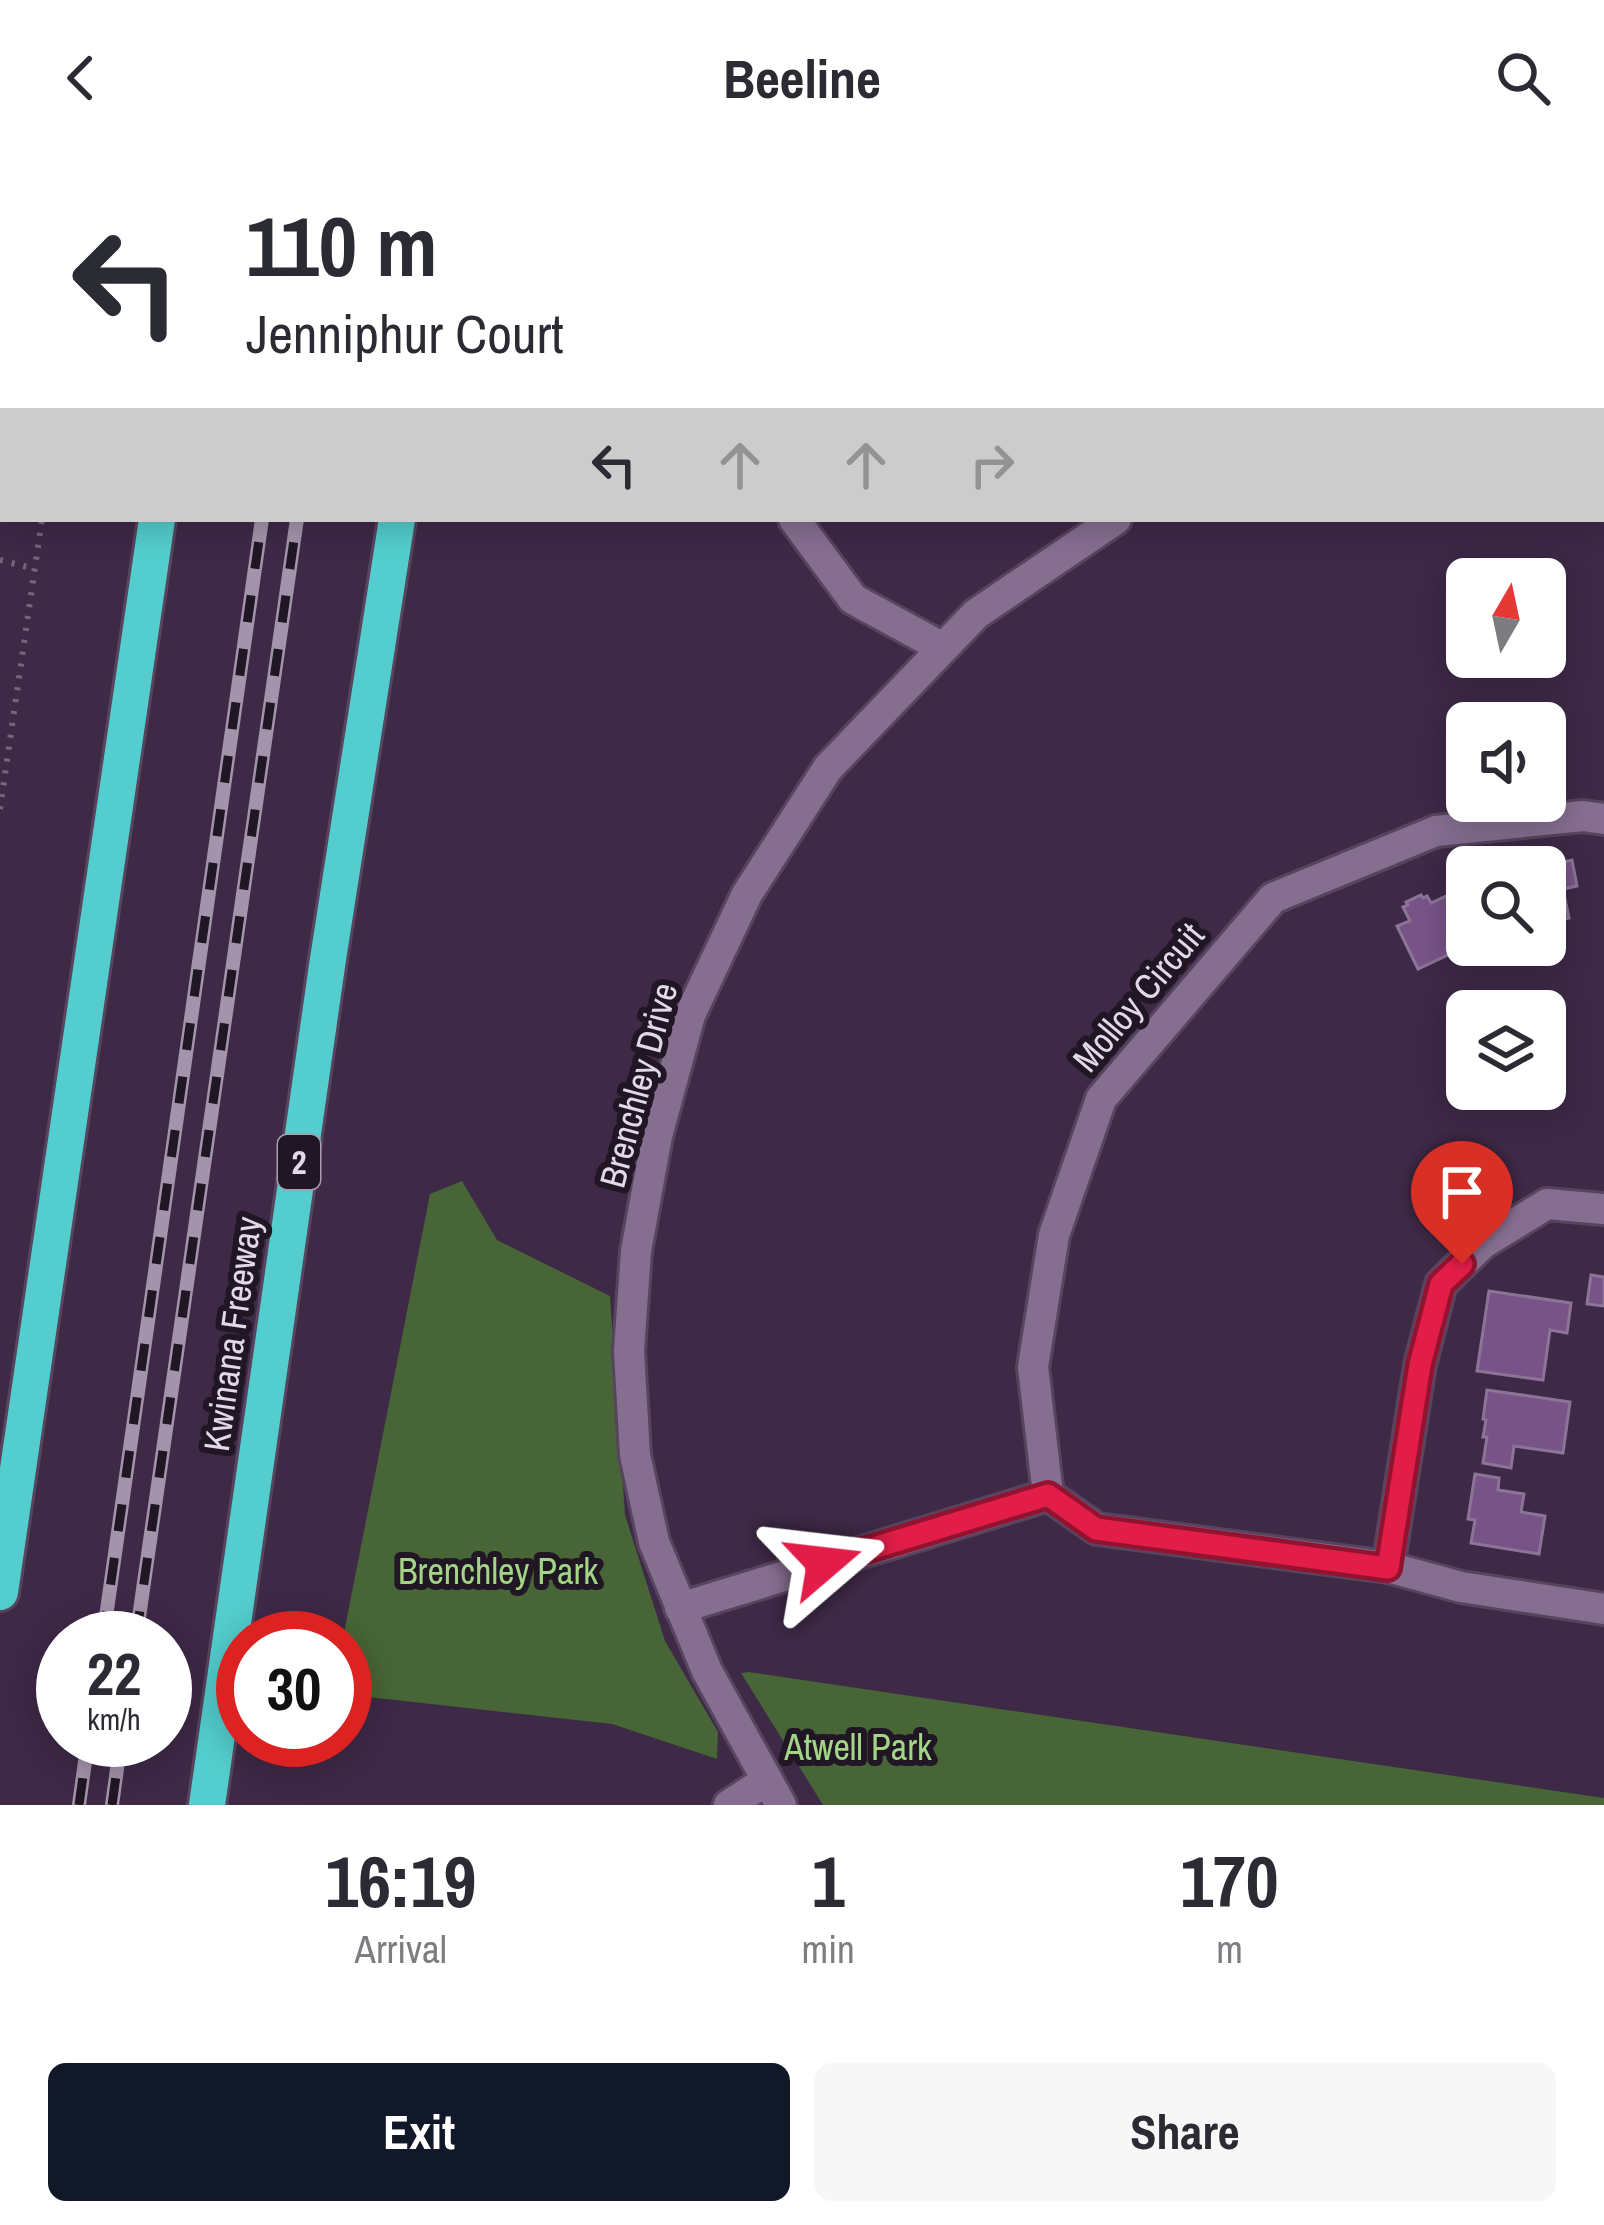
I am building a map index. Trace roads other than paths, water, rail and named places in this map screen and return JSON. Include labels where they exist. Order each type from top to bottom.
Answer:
[{"type":"highway","points":[[0,1592],[157,522]]},
{"type":"highway","name":"Kwinana Freeway","points":[[207,1805],[328,959],[397,522]]},
{"type":"street","points":[[796,522],[853,599],[943,649]]},
{"type":"street","name":"Brenchley Drive","points":[[774,1793],[706,1671],[680,1608],[654,1542],[635,1455],[629,1351],[636,1251],[657,1136],[690,1015],[747,894],[828,768],[976,614],[1112,522]]},
{"type":"street","name":"Molloy Circuit","points":[[1048,1495],[1033,1367],[1054,1235],[1101,1099],[1273,898],[1436,831],[1583,816],[1604,819]]},
{"type":"street","points":[[1388,1568],[1420,1365],[1441,1284],[1482,1244],[1547,1204],[1604,1209]]},
{"type":"street","points":[[680,1608],[1048,1495],[1096,1529],[1388,1568],[1461,1587],[1604,1610]]},
{"type":"street","points":[[729,1805],[774,1793]]},
{"type":"railway","points":[[107,1611],[262,522]]},
{"type":"railway","points":[[140,1611],[297,522]]},
{"type":"railway","points":[[79,1805],[84,1767]]},
{"type":"railway","points":[[112,1805],[117,1767]]},
{"type":"park label","name":"Brenchley Park","points":[[498,1571]]},
{"type":"park label","name":"Atwell Park","points":[[858,1747]]}]
